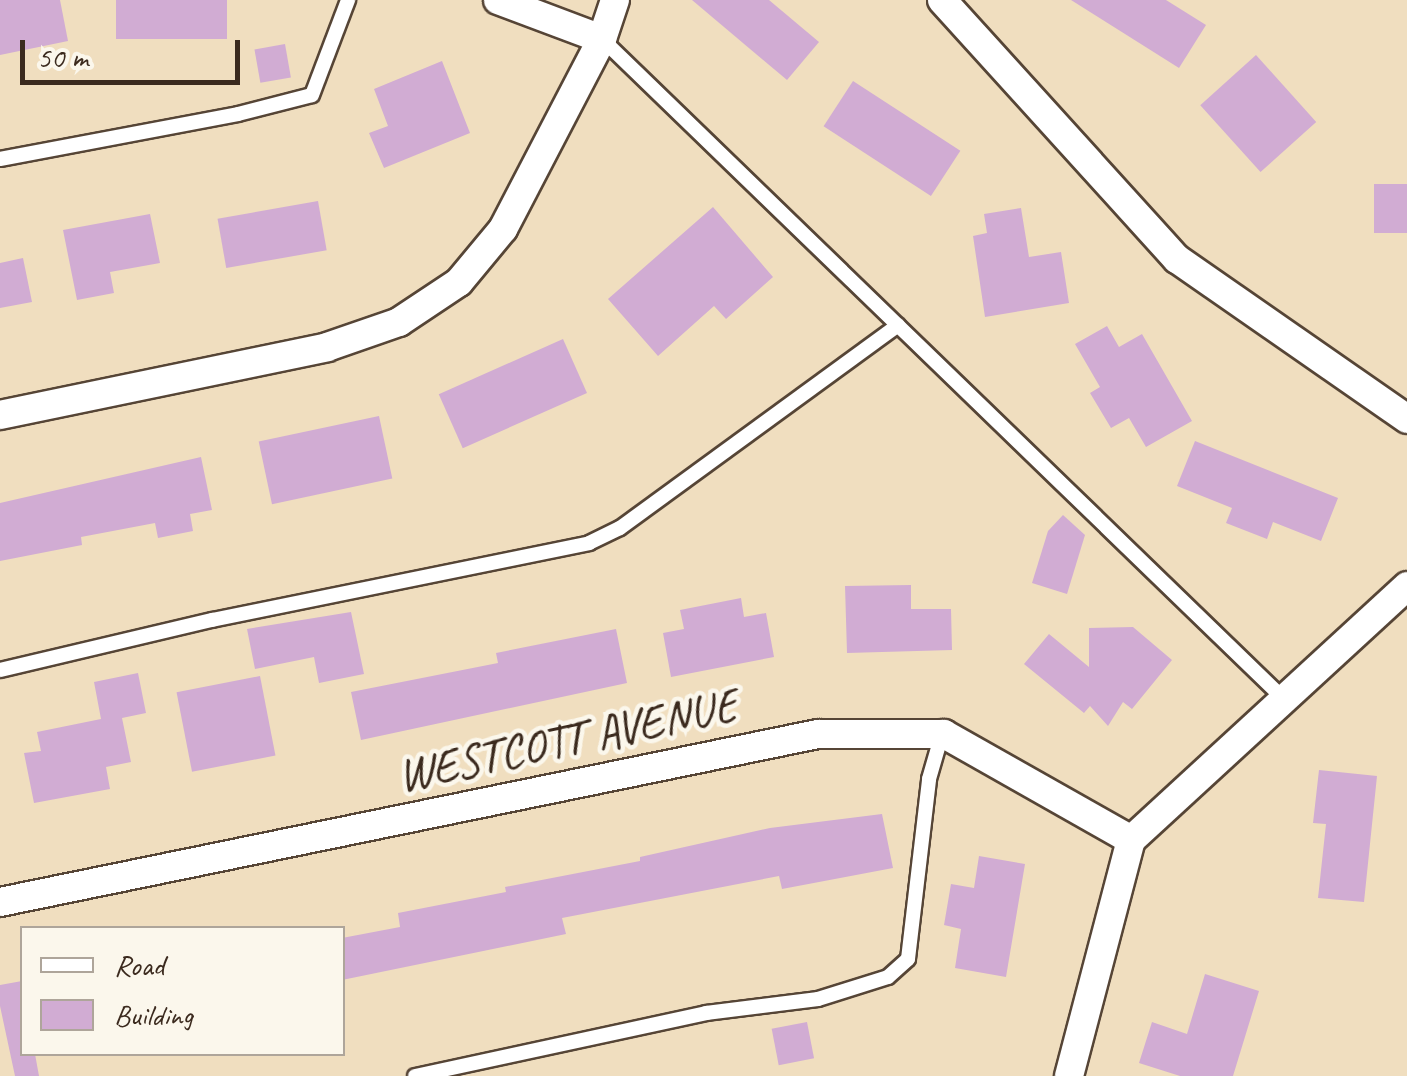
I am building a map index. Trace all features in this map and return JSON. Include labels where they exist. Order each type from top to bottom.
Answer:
[{"type":"street","points":[[498,0],[602,39]]},
{"type":"street","points":[[0,415],[327,347],[400,322],[459,282],[504,229],[602,39],[615,0]]},
{"type":"street","points":[[942,0],[1177,258],[1407,418]]},
{"type":"street","points":[[1068,1076],[1130,840],[1407,586]]},
{"type":"street","name":"WESTCOTT AVENUE","points":[[0,902],[818,734],[942,734],[1130,840]]},
{"type":"lane","points":[[0,158],[238,114],[312,95],[348,0]]},
{"type":"lane","points":[[602,39],[1284,699]]},
{"type":"lane","points":[[0,670],[212,620],[590,543],[620,528],[898,325]]},
{"type":"lane","points":[[415,1076],[706,1013],[818,999],[888,977],[908,959],[929,779],[942,734]]},
{"type":"building","points":[[0,0],[60,0],[68,41],[0,55]]},
{"type":"building","points":[[116,0],[227,0],[227,39],[116,39]]},
{"type":"building","points":[[692,0],[769,0],[819,42],[787,80]]},
{"type":"building","points":[[1071,0],[1166,0],[1206,25],[1179,68]]},
{"type":"building","points":[[285,44],[291,77],[260,83],[254,49]]},
{"type":"building","points":[[1256,55],[1316,122],[1260,172],[1200,105]]},
{"type":"building","points":[[442,61],[470,133],[384,168],[369,133],[388,126],[374,89]]},
{"type":"building","points":[[853,81],[960,151],[931,196],[824,126]]},
{"type":"building","points":[[1374,184],[1407,184],[1407,233],[1374,233]]},
{"type":"building","points":[[318,201],[327,250],[226,268],[218,219]]},
{"type":"building","points":[[713,207],[773,277],[726,319],[714,306],[658,356],[608,299]]},
{"type":"building","points":[[1021,208],[1029,257],[1061,252],[1069,303],[985,317],[973,236],[987,233],[984,214]]},
{"type":"building","points":[[150,214],[160,263],[110,272],[114,293],[77,300],[63,230]]},
{"type":"building","points":[[23,258],[32,302],[0,308],[0,263]]},
{"type":"building","points":[[1107,326],[1119,347],[1142,334],[1192,421],[1146,447],[1129,418],[1111,428],[1090,393],[1100,387],[1075,344]]},
{"type":"building","points":[[563,339],[587,393],[463,448],[439,394]]},
{"type":"building","points":[[379,416],[392,479],[272,504],[259,442]]},
{"type":"building","points":[[1195,441],[1338,498],[1321,541],[1273,522],[1267,539],[1226,523],[1232,508],[1177,486]]},
{"type":"building","points":[[201,457],[212,510],[190,514],[193,531],[158,538],[155,523],[81,537],[82,545],[0,561],[0,503]]},
{"type":"building","points":[[1063,515],[1085,535],[1067,594],[1032,583],[1048,531]]},
{"type":"building","points":[[911,585],[911,609],[951,609],[952,650],[847,653],[845,586]]},
{"type":"building","points":[[741,598],[744,617],[766,613],[774,657],[671,677],[663,633],[684,629],[680,610]]},
{"type":"building","points":[[351,612],[364,674],[319,683],[314,657],[255,669],[247,629]]},
{"type":"building","points":[[1133,627],[1172,660],[1132,709],[1123,702],[1108,726],[1090,706],[1084,713],[1024,664],[1049,634],[1089,667],[1089,628]]},
{"type":"building","points":[[616,629],[627,683],[361,740],[351,692],[498,663],[496,653]]},
{"type":"building","points":[[138,673],[146,713],[122,718],[131,762],[106,767],[110,789],[34,803],[24,753],[41,751],[37,732],[101,719],[94,682]]},
{"type":"building","points":[[260,676],[275,756],[192,772],[177,692]]},
{"type":"building","points":[[1319,770],[1377,776],[1364,902],[1318,898],[1326,824],[1313,823]]},
{"type":"building","points":[[882,814],[893,868],[782,889],[779,876],[562,918],[566,934],[345,979],[345,937],[400,927],[398,913],[506,892],[505,887],[640,861],[640,857],[770,828]]},
{"type":"building","points":[[979,856],[1025,864],[1006,977],[955,968],[961,929],[944,925],[951,884],[974,888]]},
{"type":"building","points":[[1205,974],[1259,991],[1233,1076],[1180,1076],[1139,1063],[1152,1022],[1187,1034]]},
{"type":"building","points":[[20,981],[20,1056],[35,1056],[39,1076],[15,1076],[0,1006],[0,985]]},
{"type":"building","points":[[807,1022],[814,1058],[779,1065],[772,1029]]}]
